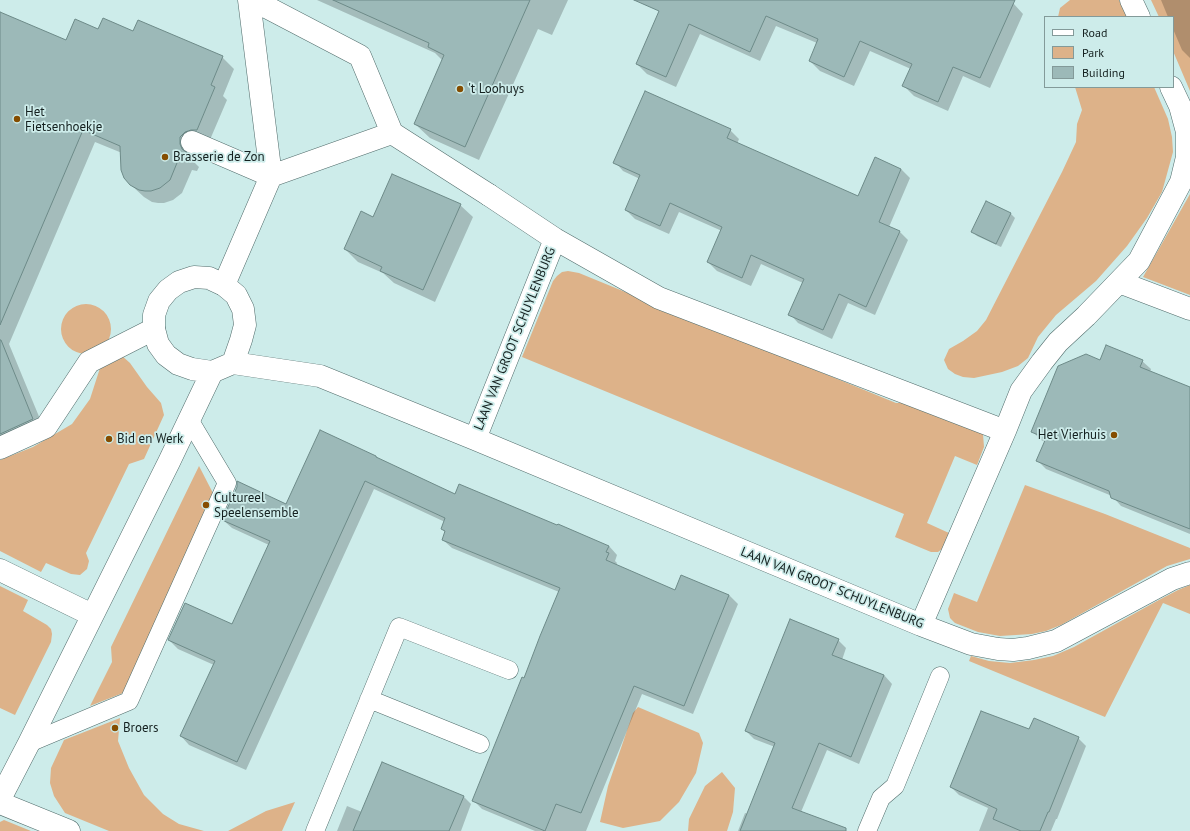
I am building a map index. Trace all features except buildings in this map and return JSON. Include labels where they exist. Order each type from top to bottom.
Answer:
[{"type":"street","points":[[224,285],[271,176],[248,0]]},
{"type":"street","points":[[254,0],[360,56],[392,133],[555,239],[658,298],[1005,431]]},
{"type":"street","points":[[1131,0],[1139,16]]},
{"type":"street","points":[[920,624],[1005,431],[1021,391],[1058,342],[1086,316],[1139,261],[1181,182],[1187,157],[1187,132],[1180,106],[1171,88]]},
{"type":"street","points":[[192,142],[271,176],[392,133]]},
{"type":"street","name":"LAAN VAN GROOT SCHUYLENBURG","points":[[475,439],[555,239]]},
{"type":"street","points":[[194,278],[209,278],[224,285],[236,296],[243,309],[245,325],[233,363],[212,372],[178,364],[166,355],[158,344],[154,330],[154,315],[159,301],[168,290],[179,282],[194,278]]},
{"type":"street","points":[[1119,282],[1190,309]]},
{"type":"street","points":[[0,448],[46,427],[89,362],[154,330]]},
{"type":"street","name":"LAAN VAN GROOT SCHUYLENBURG","points":[[233,363],[320,376],[971,644],[998,649],[1014,650],[1056,641],[1172,579],[1190,573]]},
{"type":"street","points":[[0,799],[190,420],[212,372]]},
{"type":"street","points":[[0,570],[92,615]]},
{"type":"street","points":[[0,803],[69,831]]},
{"type":"lane","points":[[29,743],[129,701],[227,483],[190,420]]},
{"type":"lane","points":[[315,831],[399,627],[509,670]]},
{"type":"lane","points":[[868,831],[881,798],[895,786],[940,676]]},
{"type":"lane","points":[[369,699],[480,744]]},
{"type":"green space","points":[[1070,0],[1119,0],[1127,16],[1058,16],[1060,8]]},
{"type":"green space","points":[[1151,0],[1190,0],[1190,91],[1174,53],[1174,16],[1159,16]]},
{"type":"green space","points":[[1075,88],[1154,88],[1168,119],[1172,137],[1173,152],[1162,192],[1147,218],[1127,246],[1096,281],[1056,315],[1038,337],[1028,358],[1018,366],[1002,372],[974,378],[963,377],[955,374],[948,369],[944,360],[949,349],[977,331],[986,320],[1076,142],[1077,124],[1082,110]]},
{"type":"green space","points":[[1190,194],[1190,295],[1143,277]]},
{"type":"green space","points":[[568,271],[579,273],[896,403],[903,403],[983,434],[984,447],[977,465],[955,456],[927,523],[949,533],[942,549],[938,552],[931,552],[895,537],[904,514],[522,357],[553,281],[562,272]]},
{"type":"green space","points":[[86,304],[95,306],[106,315],[111,329],[109,338],[100,349],[86,354],[77,352],[66,343],[61,329],[63,320],[72,309]]},
{"type":"green space","points":[[121,355],[130,363],[147,387],[161,403],[164,415],[144,459],[129,464],[86,553],[89,561],[87,569],[80,575],[71,574],[46,563],[41,572],[0,551],[0,460],[33,447],[72,424],[90,399],[100,368]]},
{"type":"green space","points":[[199,466],[215,497],[123,693],[90,706],[112,662],[111,647]]},
{"type":"green space","points":[[1025,485],[1105,514],[1190,548],[1190,559],[1167,566],[1061,625],[1046,631],[1032,634],[1000,636],[978,632],[955,623],[950,618],[948,609],[954,593],[977,602]]},
{"type":"green space","points":[[1190,585],[1190,614],[1163,603],[1105,717],[969,661],[971,656],[989,661],[1010,663],[1053,656],[1074,647],[1157,601]]},
{"type":"green space","points":[[0,586],[28,600],[23,611],[47,625],[51,629],[52,634],[51,642],[15,715],[0,708]]},
{"type":"green space","points":[[638,707],[699,733],[703,743],[696,773],[679,802],[660,821],[623,828],[600,822],[608,786],[633,713]]},
{"type":"green space","points":[[120,718],[118,741],[129,768],[144,795],[163,814],[179,824],[204,831],[109,831],[65,813],[54,796],[50,783],[51,768],[64,740]]},
{"type":"green space","points":[[722,772],[735,788],[733,812],[727,831],[688,831],[689,819],[705,786]]},
{"type":"green space","points":[[295,802],[282,831],[228,831],[266,811]]},
{"type":"green space","points":[[4,820],[31,831],[0,831],[0,822]]},
{"type":"place","name":"'t Loohuys","points":[[460,89]]},
{"type":"place","name":"Het Fietsenhoekje","points":[[17,119]]},
{"type":"place","name":"Brasserie de Zon","points":[[165,157]]},
{"type":"place","name":"Het Vierhuis","points":[[1114,435]]},
{"type":"place","name":"Bid en Werk","points":[[109,439]]},
{"type":"place","name":"Cultureel Speelensemble","points":[[206,505]]},
{"type":"place","name":"Broers","points":[[115,728]]}]
